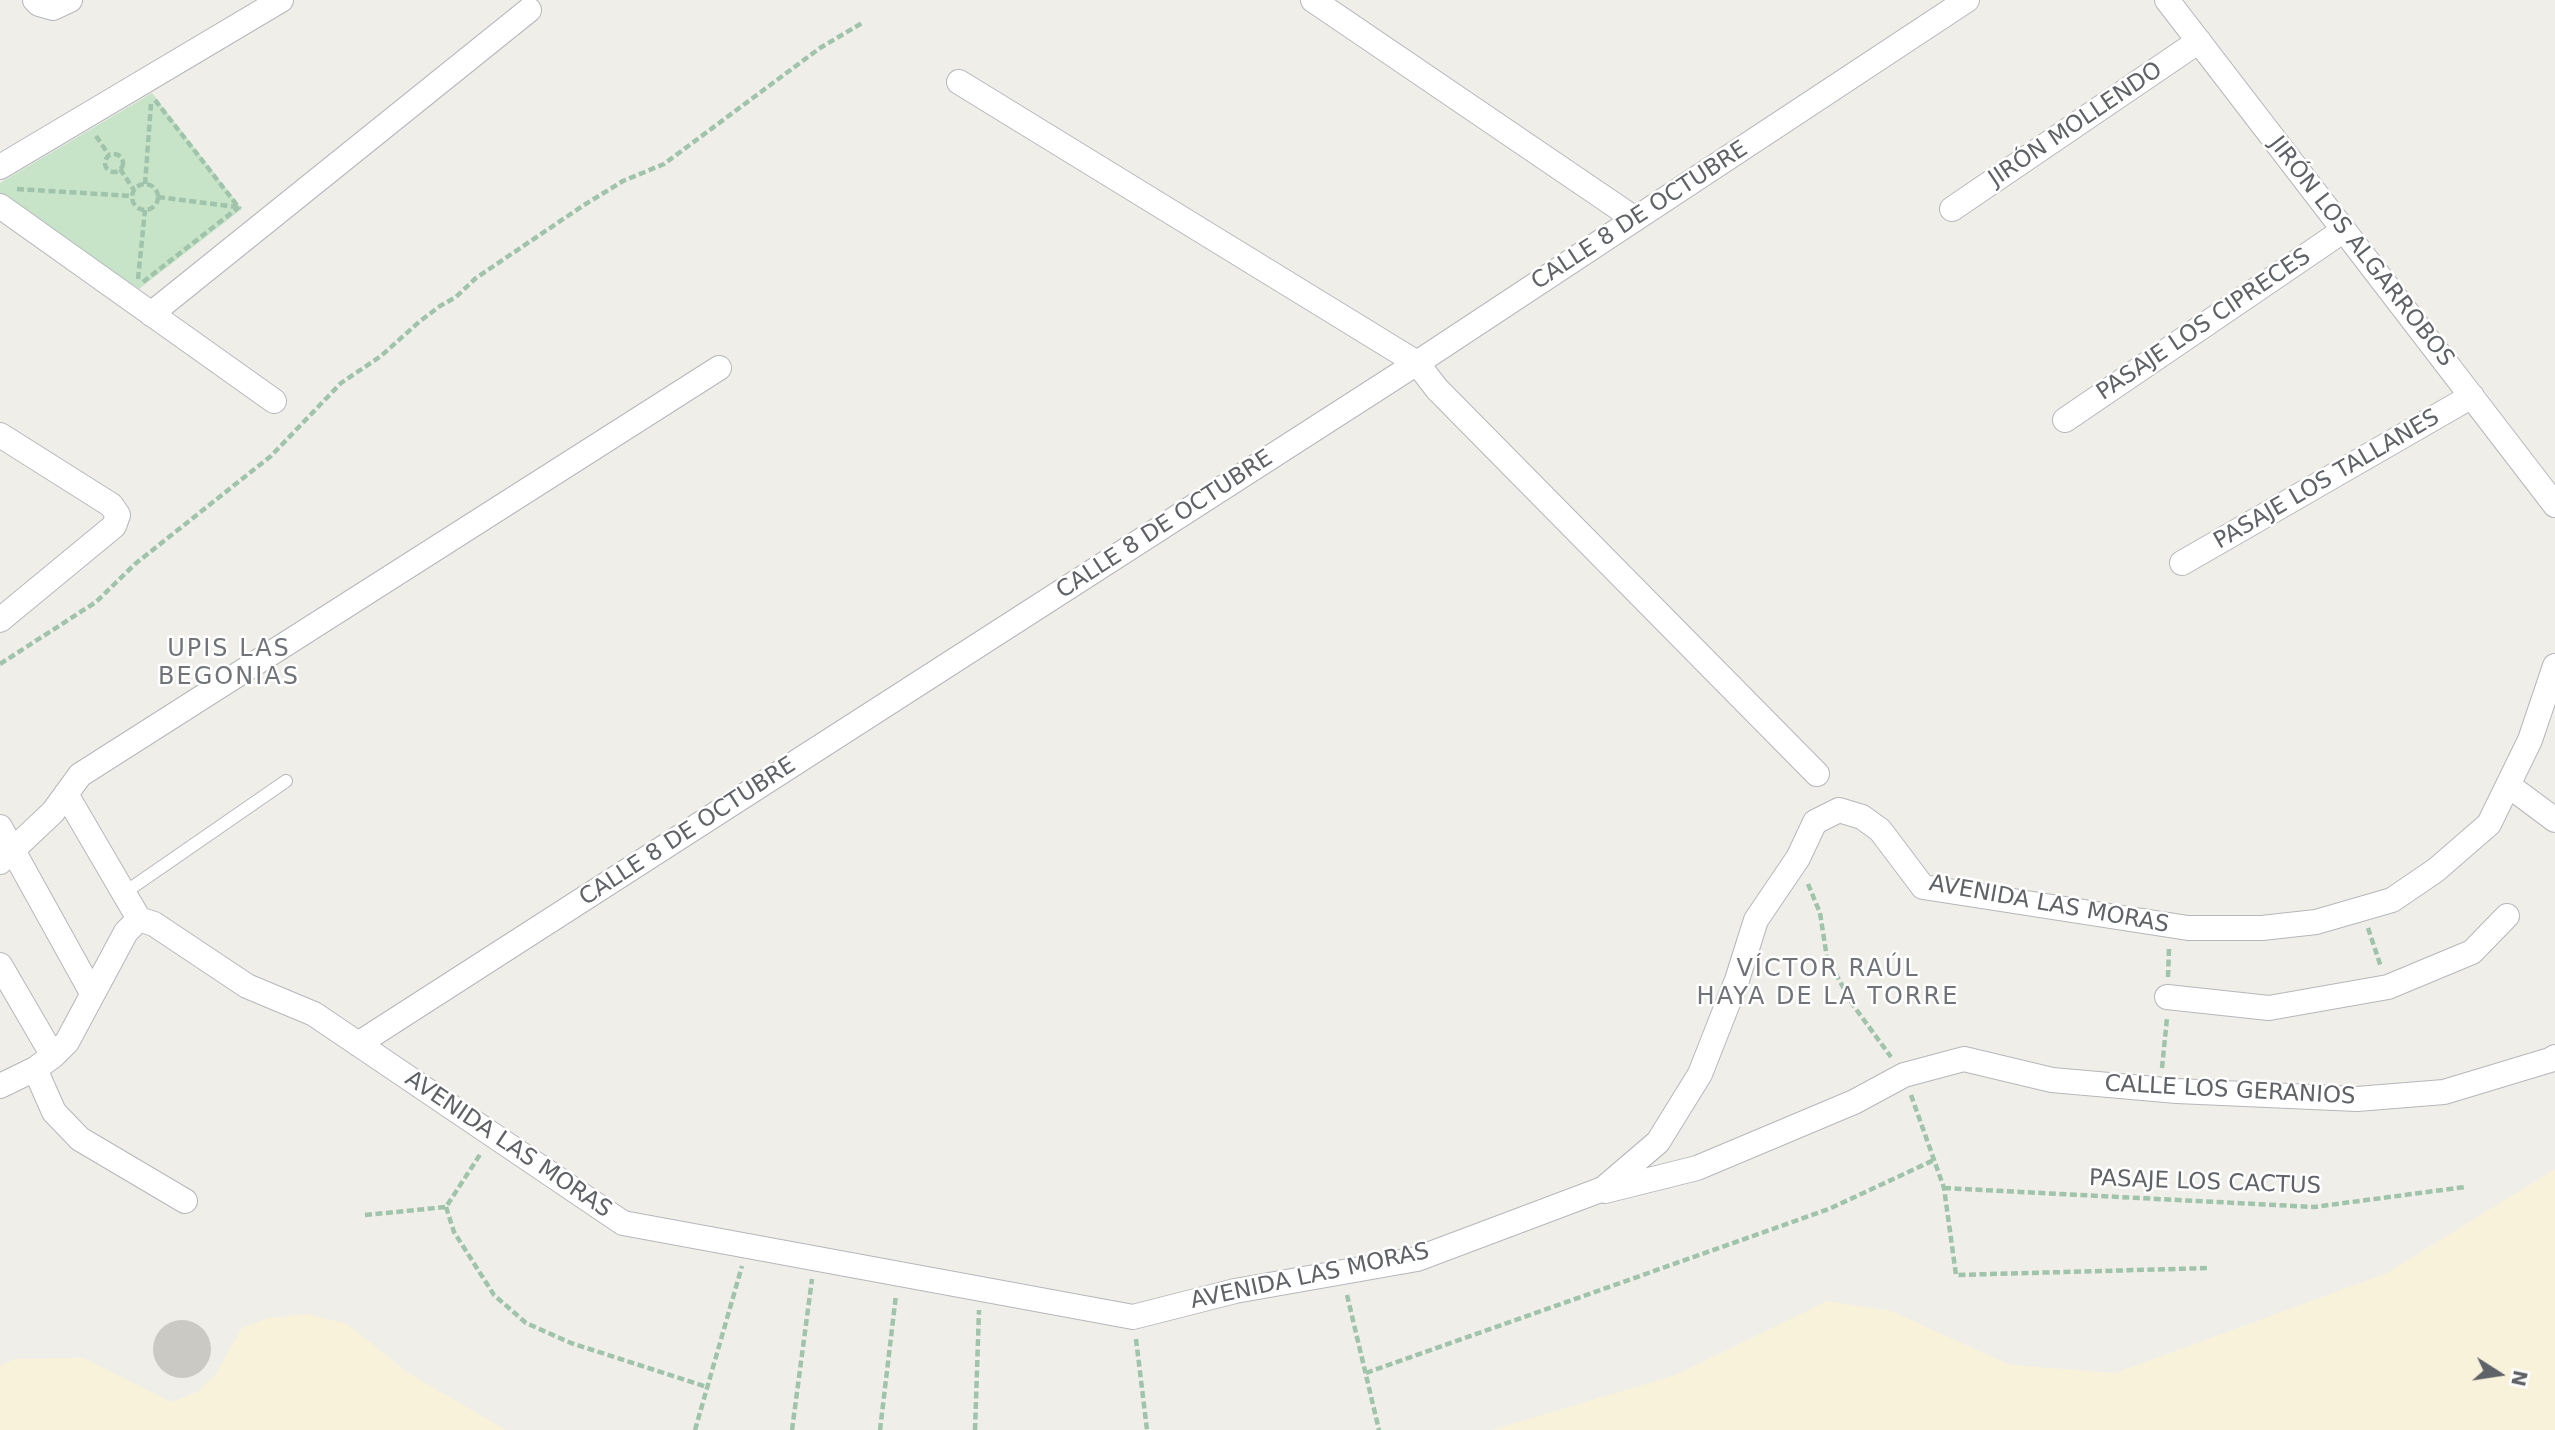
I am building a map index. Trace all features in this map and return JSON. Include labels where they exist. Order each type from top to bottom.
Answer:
[{"type":"street","points":[[35,0],[53,8],[70,0]]},
{"type":"street","points":[[0,167],[281,0]]},
{"type":"street","points":[[1313,0],[1635,219]]},
{"type":"street","name":"CALLE 8 DE OCTUBRE","points":[[358,1044],[1417,363],[1968,0]]},
{"type":"street","name":"JIRÓN LOS ALGARROBOS","points":[[2167,0],[2555,505]]},
{"type":"street","points":[[151,314],[529,10]]},
{"type":"street","name":"JIRÓN MOLLENDO","points":[[1952,209],[2199,41]]},
{"type":"street","points":[[959,82],[1417,363],[1447,399],[1817,774]]},
{"type":"street","points":[[7,198],[151,314],[274,401]]},
{"type":"street","name":"PASAJE LOS CIPRECES","points":[[2064,420],[2344,230]]},
{"type":"street","points":[[6,856],[53,812],[80,775],[719,368]]},
{"type":"street","name":"PASAJE LOS TALLANES","points":[[2182,564],[2472,396]]},
{"type":"street","points":[[0,435],[111,505],[118,515],[114,526],[0,621]]},
{"type":"street","name":"AVENIDA LAS MORAS","points":[[139,919],[153,924],[247,986],[314,1014],[622,1223],[1133,1317],[1235,1291],[1417,1259],[1603,1188],[1658,1142],[1700,1074],[1737,980],[1756,920],[1798,858],[1815,822],[1839,810],[1862,817],[1880,830],[1923,887],[2188,928],[2262,928],[2316,922],[2392,900],[2436,870],[2489,824],[2530,740],[2555,666]]},
{"type":"street","points":[[2508,785],[2555,820]]},
{"type":"street","points":[[0,1086],[44,1063],[66,1042],[126,932],[139,919],[66,794]]},
{"type":"street","points":[[0,827],[6,856],[92,993]]},
{"type":"street","points":[[2167,997],[2269,1008],[2388,987],[2472,952],[2507,916]]},
{"type":"street","points":[[0,965],[44,1063],[54,1112],[80,1139],[185,1201]]},
{"type":"street","name":"CALLE LOS GERANIOS","points":[[1574,1199],[1697,1168],[1854,1102],[1904,1075],[1964,1059],[2052,1080],[2177,1091],[2357,1100],[2444,1092],[2550,1060],[2555,1056]]},
{"type":"lane","points":[[124,893],[286,781]]},
{"type":"path","points":[[0,664],[96,602],[135,564],[271,456],[341,383],[381,356],[419,322],[456,297],[476,278],[623,181],[664,164],[820,48],[862,23]]},
{"type":"path","points":[[145,184],[151,94],[257,229]]},
{"type":"path","points":[[92,130],[109,155]]},
{"type":"path","points":[[117,154],[121,158],[123,163],[116,172],[106,168],[104,162],[109,155],[117,154]]},
{"type":"path","points":[[120,169],[134,190]]},
{"type":"path","points":[[145,184],[157,190],[158,197],[151,208],[145,210],[138,208],[132,197],[139,185],[145,184]]},
{"type":"path","points":[[7,198],[132,197]]},
{"type":"path","points":[[158,197],[239,207]]},
{"type":"path","points":[[138,286],[239,207]]},
{"type":"path","points":[[138,286],[145,210]]},
{"type":"path","points":[[126,278],[138,286]]},
{"type":"path","points":[[2361,909],[2388,987]]},
{"type":"path","points":[[446,1207],[493,1135]]},
{"type":"path","points":[[1366,1373],[1829,1209],[1934,1160]]},
{"type":"path","name":"PASAJE LOS CACTUS","points":[[1944,1188],[2314,1207],[2465,1187]]},
{"type":"path","points":[[365,1215],[446,1207]]},
{"type":"path","points":[[446,1207],[454,1232],[494,1295],[526,1323],[571,1343],[707,1387]]},
{"type":"path","points":[[695,1430],[748,1245]]},
{"type":"path","points":[[792,1430],[815,1257]]},
{"type":"path","points":[[1956,1275],[2210,1268]]},
{"type":"path","points":[[1342,1272],[1379,1430]]},
{"type":"path","points":[[880,1430],[898,1273]]},
{"type":"path","points":[[975,1430],[979,1288]]},
{"type":"path","points":[[1133,1317],[1147,1430]]},
{"type":"green space","points":[[152,93],[242,209],[139,289],[0,194],[0,183]]},
{"type":"sand","points":[[2555,1169],[2555,1430],[1492,1430],[1676,1375],[1827,1301],[1891,1311],[2010,1365],[2116,1373],[2387,1273]]},
{"type":"sand","points":[[308,1314],[347,1324],[408,1373],[506,1430],[0,1430],[0,1366],[14,1359],[83,1358],[171,1402],[197,1392],[216,1374],[242,1328],[268,1318]]},
{"type":"building","points":[[176,1320],[188,1320],[203,1328],[211,1343],[211,1355],[203,1370],[188,1378],[176,1378],[161,1370],[153,1355],[153,1343],[161,1328]]},
{"type":"district","name":"UPIS LAS BEGONIAS","points":[[229,664]]},
{"type":"district","name":"VÍCTOR RAÚL HAYA DE LA TORRE","points":[[1828,984]]}]
